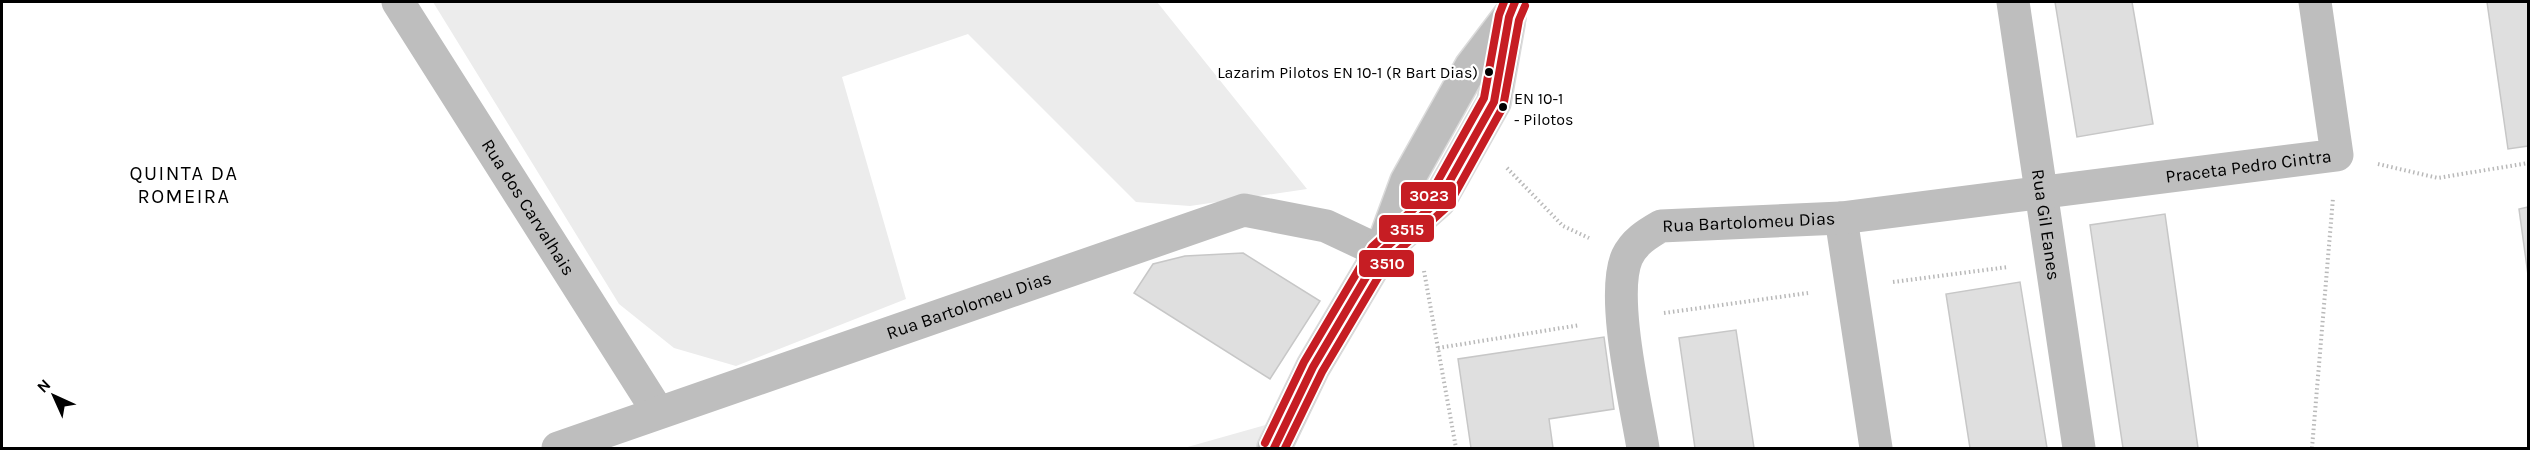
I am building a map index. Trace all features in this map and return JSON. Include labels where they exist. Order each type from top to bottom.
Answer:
[{"type":"street","name":"Rua dos Carvalhais","points":[[398,2],[658,412]]},
{"type":"street","name":"Rua Gil Eanes","points":[[2013,2],[2079,448]]},
{"type":"street","name":"Praceta Pedro Cintra","points":[[2041,191],[2337,155],[2315,2]]},
{"type":"street","points":[[1274,448],[1313,367],[1381,252],[1413,171],[1472,66],[1512,9]]},
{"type":"street","name":"Rua Bartolomeu Dias","points":[[1643,448],[1622,319],[1622,281],[1628,257],[1642,237],[1660,226],[1841,218],[2041,191]]},
{"type":"street","name":"Rua Bartolomeu Dias","points":[[558,448],[1244,210],[1326,226],[1381,252]]},
{"type":"street","points":[[1841,218],[1876,448]]},
{"type":"path","points":[[2312,448],[2337,155],[2438,178],[2529,163]]},
{"type":"path","points":[[1499,160],[1563,226],[1628,257]]},
{"type":"path","points":[[1438,348],[1622,319],[2051,262]]},
{"type":"path","points":[[1423,266],[1456,448]]},
{"type":"shaded area","points":[[433,2],[1157,2],[1307,189],[1190,206],[1136,202],[968,34],[842,77],[906,299],[736,366],[674,348],[619,304]]},
{"type":"shaded area","points":[[1269,424],[1262,448],[1184,448]]},
{"type":"building","points":[[2055,2],[2132,2],[2153,124],[2077,137]]},
{"type":"building","points":[[2487,2],[2528,2],[2528,146],[2508,149]]},
{"type":"building","points":[[2528,207],[2528,275],[2519,209]]},
{"type":"building","points":[[2165,214],[2198,448],[2123,448],[2090,225]]},
{"type":"building","points":[[1243,253],[1320,301],[1270,379],[1134,293],[1153,264],[1185,256]]},
{"type":"building","points":[[2020,282],[2047,448],[1970,448],[1946,294]]},
{"type":"building","points":[[1736,330],[1754,448],[1695,448],[1679,338]]},
{"type":"building","points":[[1604,337],[1614,409],[1549,419],[1553,448],[1471,448],[1458,359]]},
{"type":"transit line","name":"3023","points":[[1265,443],[1304,362],[1372,247],[1431,193],[1484,98],[1499,15],[1504,2]]},
{"type":"transit line","name":"3515","points":[[1274,448],[1313,367],[1381,252],[1439,200],[1494,102],[1509,17],[1515,2]]},
{"type":"transit line","name":"3510","points":[[1285,448],[1322,372],[1389,259],[1448,206],[1503,107],[1519,20],[1525,6]]},
{"type":"place","name":"Lazarim Pilotos EN 10-1 (R Bart Dias)","points":[[1489,72]]},
{"type":"place","name":"EN 10-1 - Pilotos","points":[[1503,107]]},
{"type":"district","name":"QUINTA DA ROMEIRA","points":[[184,184]]}]
